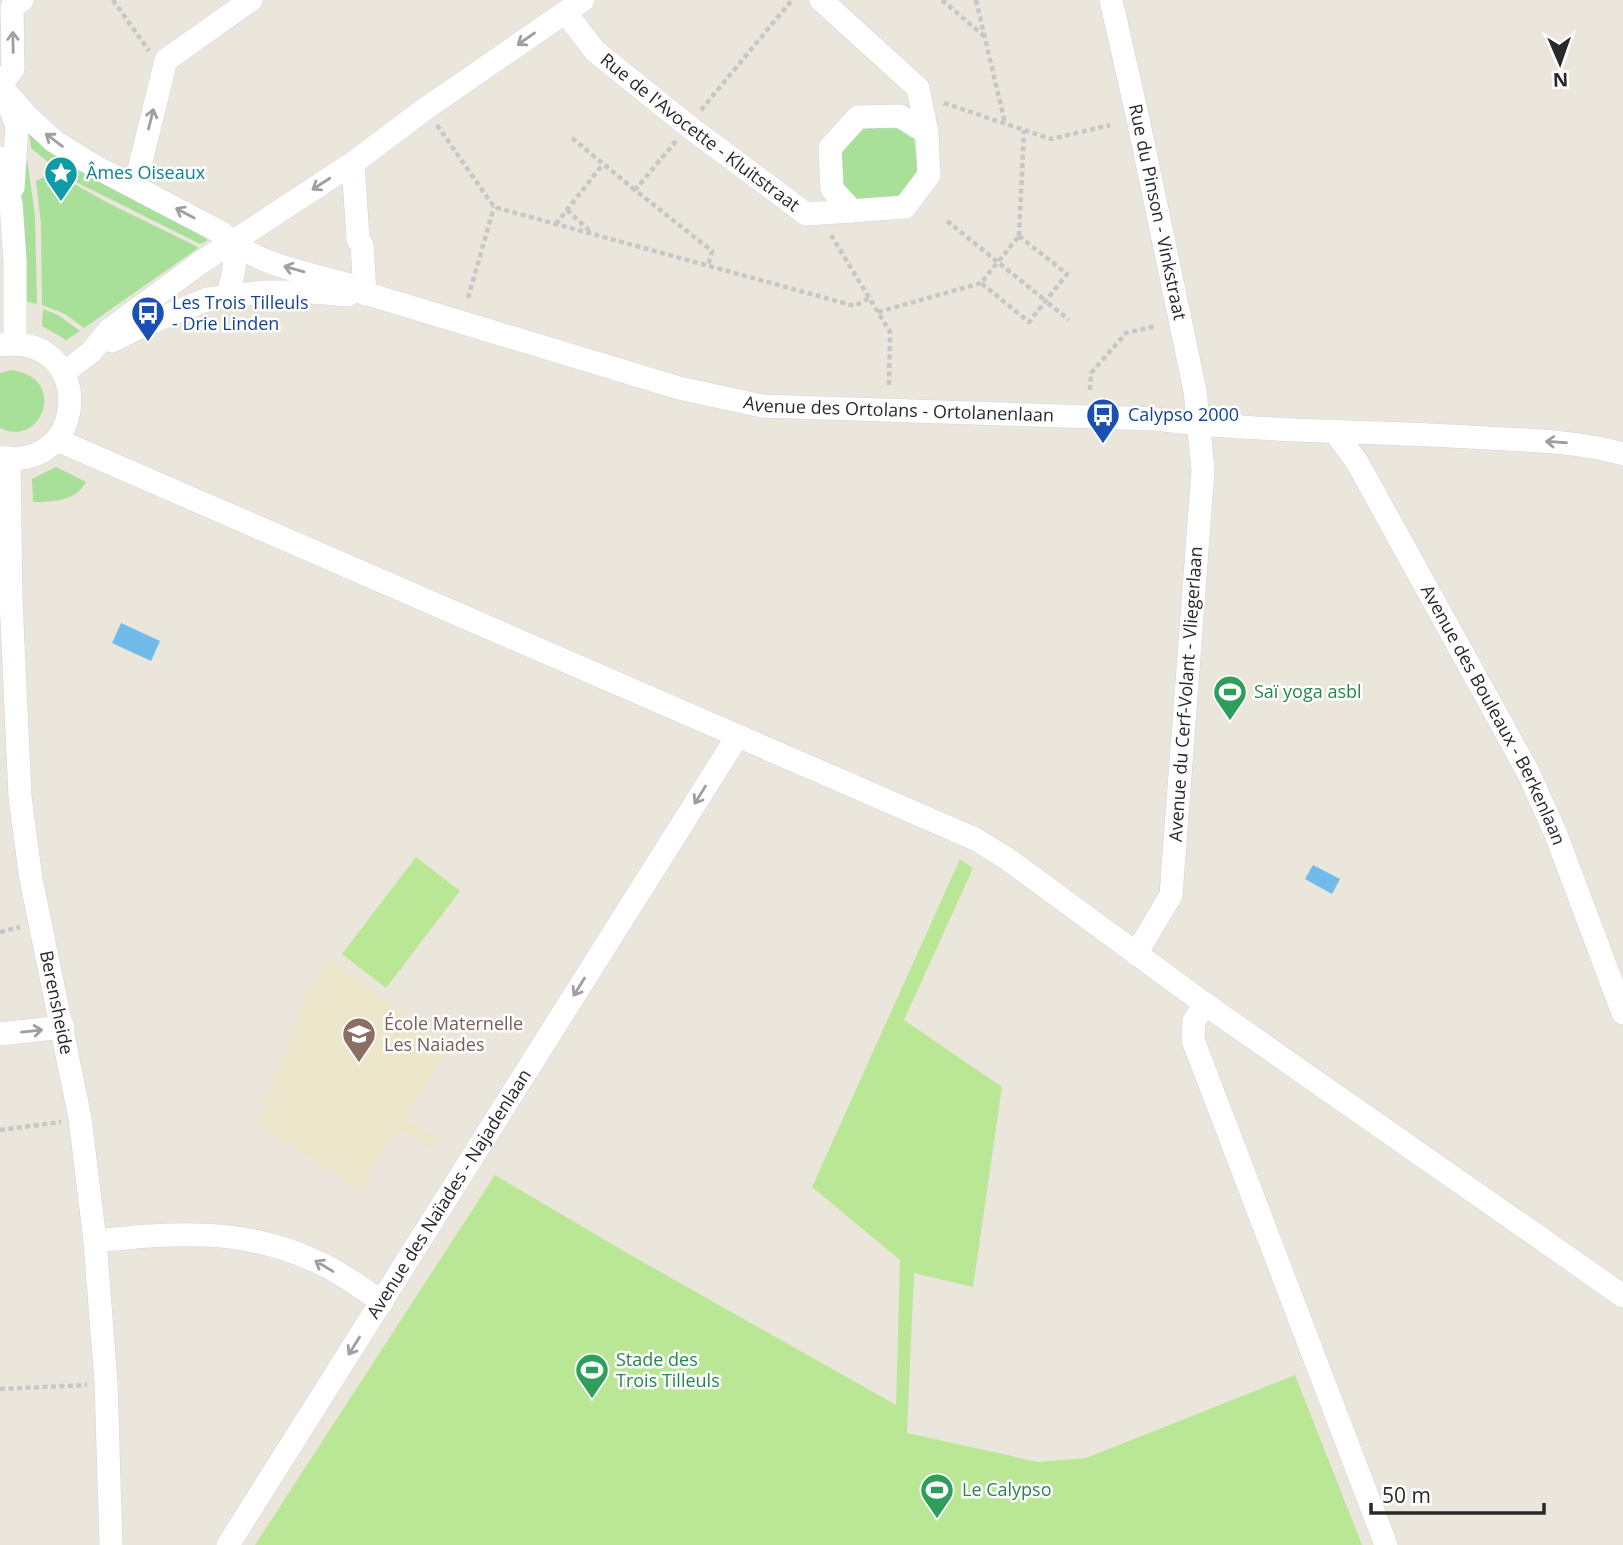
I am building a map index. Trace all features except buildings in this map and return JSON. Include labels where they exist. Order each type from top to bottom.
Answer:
[{"type":"street","points":[[4,458],[35,455],[57,440],[67,423],[72,400],[65,372],[54,359],[36,347],[8,344],[15,262],[11,204],[17,125],[0,85],[13,69],[12,7],[22,0]]},
{"type":"street","points":[[135,186],[166,60],[251,0]]},
{"type":"street","points":[[821,0],[918,88],[927,133],[929,175],[905,207],[852,211],[831,189],[830,148],[858,117],[900,116],[927,133]]},
{"type":"street","name":"Rue du Pinson - Vinkstraat","points":[[1111,0],[1184,337],[1199,425]]},
{"type":"street","points":[[65,372],[91,352],[109,330],[200,263],[353,163],[425,109],[574,6]]},
{"type":"street","name":"Rue de l'Avocette - Kluitstraat","points":[[574,6],[595,51],[677,118],[806,214],[852,211]]},
{"type":"street","name":"Avenue des Ortolans - Ortolanenlaan","points":[[0,85],[54,141],[96,167],[222,233],[258,258],[346,284],[361,293],[679,388],[762,406],[1154,419],[1302,432],[1386,432],[1588,445],[1623,454]]},
{"type":"street","points":[[0,158],[11,204]]},
{"type":"street","points":[[353,163],[358,239],[362,244],[361,293]]},
{"type":"street","points":[[200,263],[197,275],[199,286],[218,297],[234,275],[236,258],[233,243]]},
{"type":"street","name":"Avenue des Ortolans - Ortolanenlaan","points":[[91,352],[142,326],[218,297],[263,292],[312,292],[344,297],[361,293]]},
{"type":"street","name":"Avenue du Cerf-Volant - Vliegerlaan","points":[[1136,954],[1171,895],[1203,470],[1199,425]]},
{"type":"street","name":"Avenue des Bouleaux - Berkenlaan","points":[[1334,431],[1357,462],[1528,772],[1556,832],[1623,1013]]},
{"type":"street","points":[[57,440],[975,839],[1006,858],[1205,1004],[1623,1296]]},
{"type":"street","name":"Berensheide","points":[[4,458],[7,710],[24,837],[80,1118],[95,1241],[106,1382],[111,1545]]},
{"type":"street","name":"Avenue des Naïades - Najadenlaan","points":[[228,1545],[737,737]]},
{"type":"street","points":[[1205,1004],[1194,1021],[1193,1041],[1386,1545]]},
{"type":"street","points":[[0,1034],[63,1027]]},
{"type":"street","points":[[95,1241],[184,1233],[240,1238],[314,1260],[382,1302]]},
{"type":"path","points":[[113,0],[155,60]]},
{"type":"path","points":[[942,0],[984,36]]},
{"type":"path","points":[[976,0],[1005,124]]},
{"type":"path","points":[[921,96],[1051,139],[1110,125]]},
{"type":"path","points":[[436,124],[494,206],[855,306],[869,298]]},
{"type":"path","points":[[878,312],[981,283],[1019,236],[1024,130]]},
{"type":"path","points":[[572,138],[635,190]]},
{"type":"path","points":[[556,224],[603,164]]},
{"type":"path","points":[[468,298],[494,206]]},
{"type":"path","points":[[567,210],[592,234]]},
{"type":"path","points":[[817,214],[890,332],[889,385]]},
{"type":"path","points":[[947,221],[1069,320]]},
{"type":"path","points":[[981,283],[1028,322],[1047,302],[1067,274],[1019,236]]},
{"type":"path","points":[[1090,390],[1091,373],[1126,333],[1156,326]]},
{"type":"path","points":[[0,932],[13,929]]},
{"type":"path","points":[[0,1130],[62,1122]]},
{"type":"path","points":[[0,1389],[90,1385]]},
{"type":"shaded area","name":"École Maternelle Les Naiades","points":[[329,959],[448,1049],[407,1114],[410,1117],[408,1121],[439,1139],[433,1150],[402,1131],[399,1134],[395,1132],[360,1189],[258,1125],[304,999]]},
{"type":"green space","points":[[895,121],[914,138],[918,173],[894,202],[862,206],[838,185],[835,152],[856,124]]},
{"type":"green space","points":[[29,133],[76,169],[198,230],[207,241],[200,244],[66,177],[31,148]]},
{"type":"green space","points":[[24,138],[35,215],[37,304],[24,301],[24,228],[19,174]]},
{"type":"green space","points":[[53,172],[108,203],[198,247],[197,249],[84,328],[65,314],[42,305],[41,224],[36,181]]},
{"type":"green space","points":[[43,309],[58,315],[80,331],[66,340],[42,326]]},
{"type":"green space","points":[[11,370],[29,375],[40,385],[44,397],[43,410],[37,421],[28,429],[15,432],[0,428],[0,373]]},
{"type":"green space","points":[[56,467],[86,482],[70,497],[33,502],[32,479]]},
{"type":"green space","points":[[416,857],[460,891],[386,988],[342,954]]},
{"type":"green space","points":[[960,859],[973,868],[904,1020],[1002,1087],[973,1287],[914,1273],[907,1433],[1038,1462],[1086,1458],[1295,1375],[1362,1545],[255,1545],[495,1175],[896,1405],[900,1260],[812,1187]]},
{"type":"water","points":[[121,623],[160,641],[151,661],[112,643]]},
{"type":"water","points":[[1313,865],[1340,879],[1332,894],[1305,879]]},
{"type":"place","name":"Âmes Oiseaux","points":[[61,203]]},
{"type":"place","name":"Les Trois Tilleuls - Drie Linden","points":[[148,343]]},
{"type":"place","name":"Calypso 2000","points":[[1103,445]]},
{"type":"place","name":"Saï yoga asbl","points":[[1230,722]]},
{"type":"place","name":"École Maternelle Les Naiades","points":[[359,1064]]},
{"type":"place","name":"Stade des Trois Tilleuls","points":[[592,1400]]},
{"type":"place","name":"Le Calypso","points":[[937,1520]]}]
